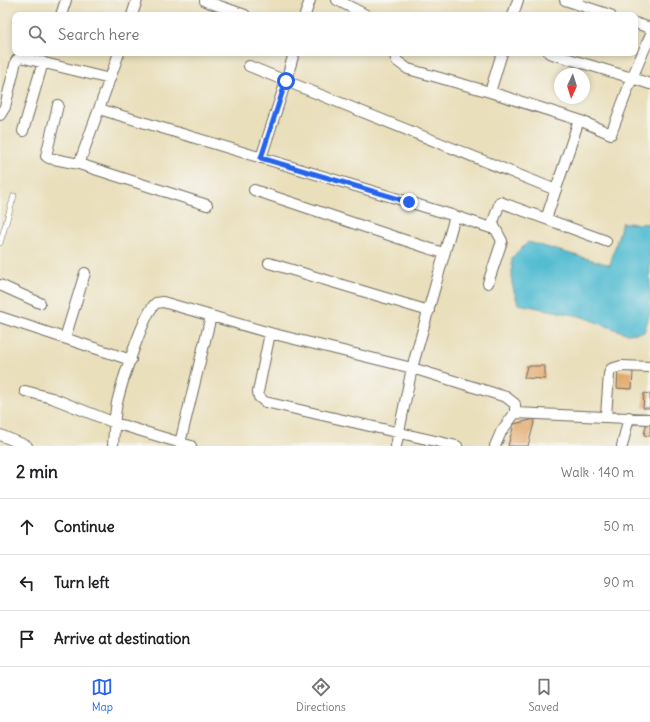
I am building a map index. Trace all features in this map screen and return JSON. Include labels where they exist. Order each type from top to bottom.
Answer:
[{"type":"street","points":[[62,12],[66,0]]},
{"type":"street","points":[[133,12],[137,0]]},
{"type":"street","points":[[306,12],[310,0]]},
{"type":"street","points":[[337,0],[360,12]]},
{"type":"street","points":[[514,12],[518,0]]},
{"type":"street","points":[[565,0],[578,2],[603,12]]},
{"type":"street","points":[[205,1],[236,12]]},
{"type":"street","points":[[638,24],[650,28]]},
{"type":"street","points":[[395,56],[397,61],[408,69],[490,92],[579,120],[611,134],[650,36]]},
{"type":"street","points":[[79,164],[118,56]]},
{"type":"street","points":[[261,158],[293,56]]},
{"type":"street","points":[[490,92],[501,56]]},
{"type":"street","points":[[559,56],[650,84]]},
{"type":"street","points":[[0,115],[5,107],[18,58],[24,57],[47,59],[110,79]]},
{"type":"street","points":[[24,131],[47,59]]},
{"type":"street","points":[[249,66],[556,190]]},
{"type":"street","points":[[58,105],[46,156],[79,164],[207,204]]},
{"type":"street","points":[[99,109],[491,228],[500,202],[606,241]]},
{"type":"street","points":[[546,219],[579,120]]},
{"type":"street","points":[[254,190],[443,253]]},
{"type":"street","points":[[396,446],[412,368],[429,311],[443,253],[455,216]]},
{"type":"street","points":[[488,283],[502,241],[492,224]]},
{"type":"street","points":[[269,263],[429,311]]},
{"type":"street","points":[[65,338],[85,273]]},
{"type":"street","points":[[0,285],[40,303]]},
{"type":"street","points":[[113,446],[120,390],[130,360],[149,312],[156,303],[163,302],[270,332],[412,368],[506,397],[515,404],[515,413],[501,432],[495,446]]},
{"type":"street","points":[[180,442],[210,316]]},
{"type":"street","points":[[0,317],[130,360]]},
{"type":"street","points":[[270,332],[259,388],[259,397],[273,405],[457,446]]},
{"type":"street","points":[[606,416],[609,374],[611,369],[621,366],[650,367]]},
{"type":"street","points":[[25,391],[52,398],[115,423],[191,446]]},
{"type":"street","points":[[515,413],[650,419]]},
{"type":"street","points":[[622,446],[629,417]]},
{"type":"street","points":[[0,435],[27,446]]},
{"type":"lane","points":[[0,243],[14,196]]},
{"type":"water","points":[[622,223],[650,224],[650,313],[644,332],[628,334],[580,316],[518,304],[512,284],[512,258],[528,242],[610,265]]},
{"type":"building","points":[[527,366],[545,366],[545,379],[524,378]]},
{"type":"building","points":[[618,370],[633,372],[632,389],[617,388]]},
{"type":"building","points":[[644,393],[650,394],[650,408],[643,408]]},
{"type":"building","points":[[535,419],[528,446],[508,446],[514,424]]},
{"type":"building","points":[[647,421],[650,421],[650,436],[644,435]]},
{"type":"route","points":[[286,81],[261,158],[409,202]]}]
